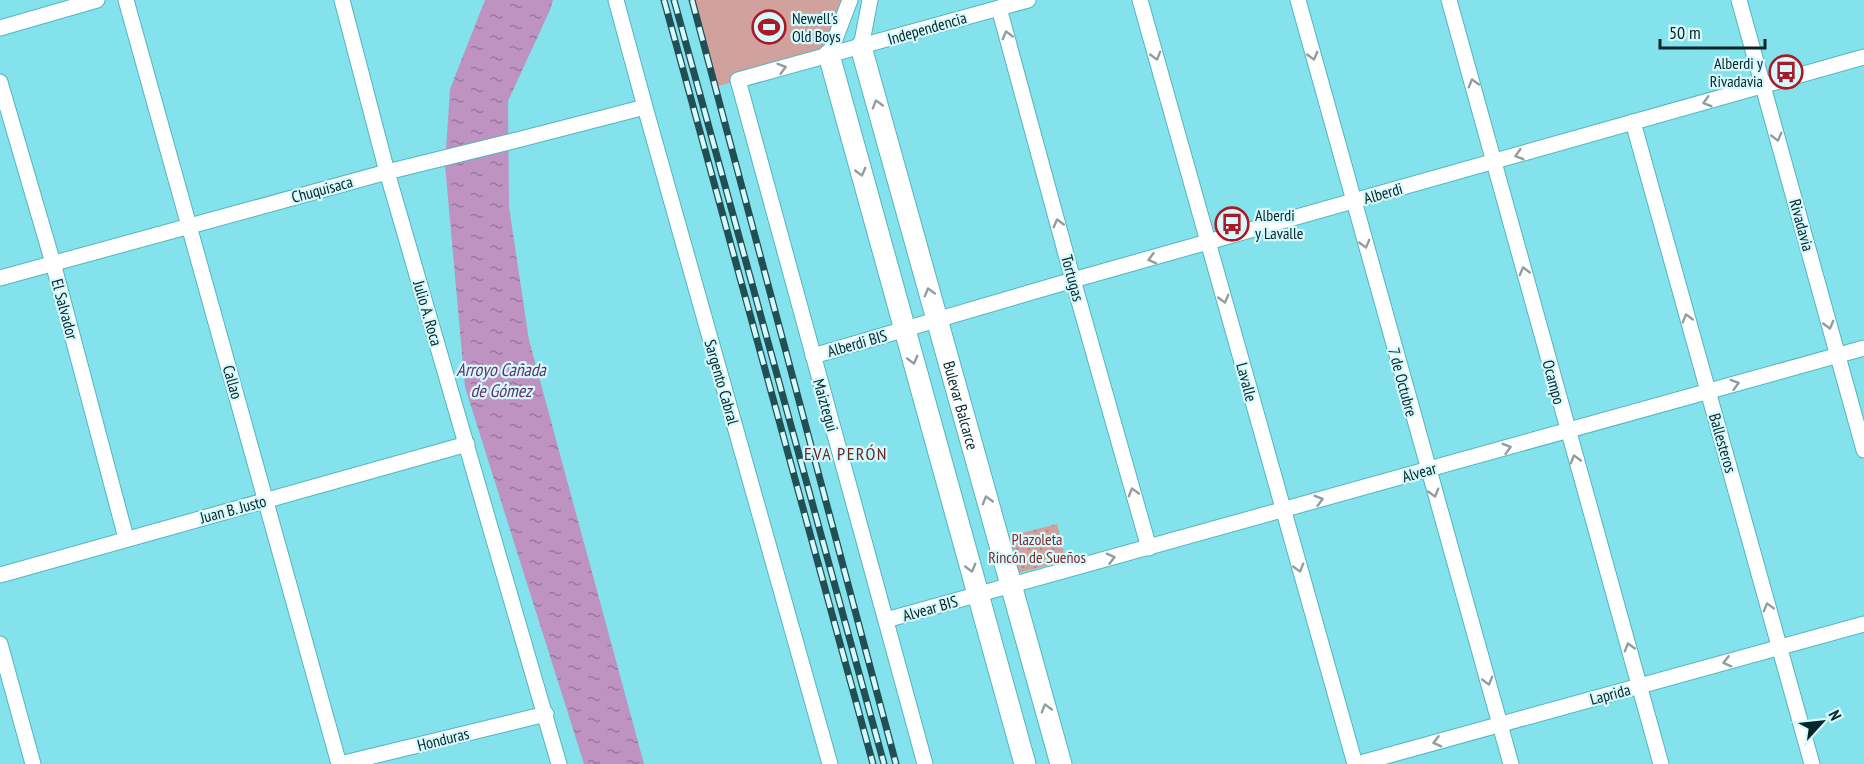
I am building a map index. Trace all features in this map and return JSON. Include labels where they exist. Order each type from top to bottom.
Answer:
[{"type":"main road","name":"Bulevar Balcarce","points":[[861,47],[1061,764]]},
{"type":"main road","name":"Bulevar Balcarce","points":[[828,55],[1024,764]]},
{"type":"street","points":[[0,28],[97,0]]},
{"type":"street","name":"Callao","points":[[126,0],[339,764]]},
{"type":"street","name":"Julio A. Roca","points":[[342,0],[387,172],[559,764]]},
{"type":"street","name":"Sargento Cabral","points":[[616,0],[830,764]]},
{"type":"street","points":[[828,55],[850,0]]},
{"type":"street","points":[[861,47],[870,0]]},
{"type":"street","name":"Independencia","points":[[738,81],[1028,0]]},
{"type":"street","name":"Lavalle","points":[[1140,0],[1356,764]]},
{"type":"street","name":"7 de Octubre","points":[[1298,0],[1510,764]]},
{"type":"street","name":"Ocampo","points":[[1449,0],[1661,764]]},
{"type":"street","name":"Rivadavia","points":[[1739,0],[1864,450]]},
{"type":"street","name":"Tortugas","points":[[999,8],[1149,548]]},
{"type":"street","name":"Alberdi","points":[[904,330],[1073,280],[1864,57]]},
{"type":"street","name":"Maiztegui","points":[[738,81],[925,764]]},
{"type":"street","name":"El Salvador","points":[[0,82],[53,263],[126,538]]},
{"type":"street","name":"Chuquisaca","points":[[0,278],[387,172],[645,107]]},
{"type":"street","name":"Ballesteros","points":[[1633,123],[1812,764]]},
{"type":"street","name":"Alberdi BIS","points":[[813,356],[904,330]]},
{"type":"street","name":"Alvear","points":[[976,595],[1864,348]]},
{"type":"street","name":"Juan B. Justo","points":[[0,574],[467,444]]},
{"type":"street","name":"Alvear BIS","points":[[886,620],[976,595]]},
{"type":"street","name":"Laprida","points":[[1356,764],[1864,624]]},
{"type":"street","points":[[0,644],[33,764]]},
{"type":"street","name":"Honduras","points":[[339,764],[546,714]]},
{"type":"green space","name":"Newell's Old Boys","points":[[692,0],[850,0],[829,55],[715,87]]},
{"type":"green space","name":"Plazoleta Rincón de Sueños","points":[[1057,524],[1066,561],[1018,573],[1009,536]]},
{"type":"water","name":"Arroyo Cañada de Gómez","points":[[485,0],[553,0],[508,101],[509,207],[529,340],[644,764],[584,764],[465,387],[445,165],[450,89]]},
{"type":"railway","points":[[664,0],[873,764]]},
{"type":"railway","points":[[674,0],[884,764]]},
{"type":"railway","points":[[692,0],[896,764]]},
{"type":"place","name":"Newell's Old Boys","points":[[769,27]]},
{"type":"place","name":"Alberdi y Rivadavia","points":[[1786,72]]},
{"type":"place","name":"Alberdi y Lavalle","points":[[1232,224]]},
{"type":"district","name":"EVA PERÓN","points":[[846,454]]}]
